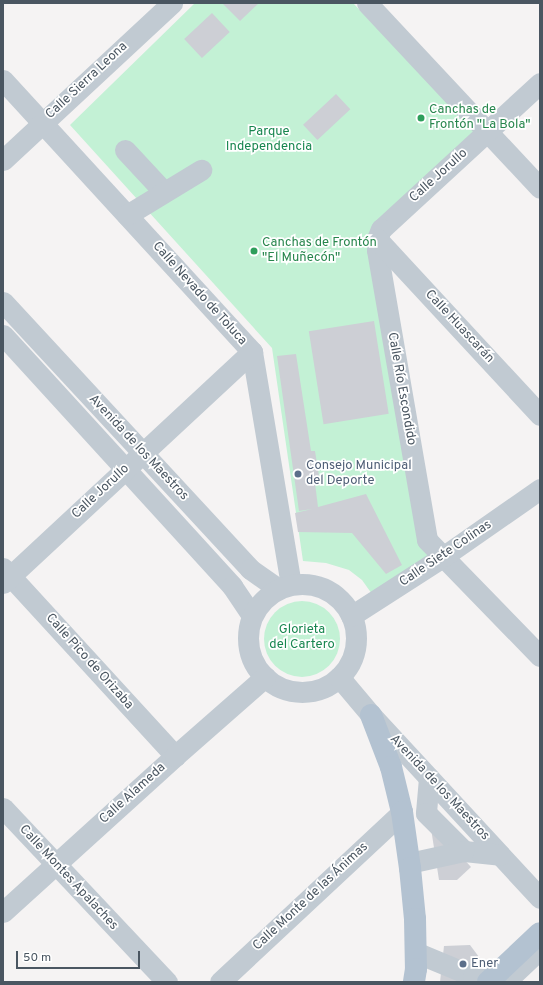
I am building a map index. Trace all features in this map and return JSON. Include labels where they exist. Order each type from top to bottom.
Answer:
[{"type":"main road","points":[[371,715],[391,767],[402,812],[415,919],[414,982]]},
{"type":"main road","points":[[494,982],[540,933]]},
{"type":"street","name":"Calle Sierra Leona","points":[[3,160],[172,3]]},
{"type":"street","points":[[367,3],[540,188]]},
{"type":"street","name":"Calle Nevado de Toluca","points":[[3,80],[252,352],[285,587]]},
{"type":"street","name":"Calle Jorullo","points":[[377,238],[381,229],[540,83]]},
{"type":"street","points":[[125,150],[164,192]]},
{"type":"street","points":[[127,215],[201,170]]},
{"type":"street","name":"Calle Huascarán","points":[[377,238],[540,415]]},
{"type":"street","name":"Calle Río Escondido","points":[[377,238],[377,250],[425,533],[427,540],[444,556]]},
{"type":"street","name":"Avenida de los Maestros","points":[[3,302],[250,569],[285,587]]},
{"type":"street","name":"Avenida de los Maestros","points":[[3,335],[232,586],[252,616]]},
{"type":"street","name":"Calle Jorullo","points":[[6,576],[126,470],[252,352]]},
{"type":"street","name":"Calle Siete Colinas","points":[[351,616],[444,556],[540,489]]},
{"type":"street","points":[[444,556],[540,656]]},
{"type":"street","name":"Calle Pico de Orizaba","points":[[6,576],[175,756]]},
{"type":"street","points":[[306,584],[320,587],[338,599],[351,616],[356,632],[355,649],[349,664],[339,677],[326,687],[310,691],[294,692],[278,687],[265,677],[254,664],[248,649],[248,632],[252,616],[258,605],[268,596],[285,587],[306,584]]},
{"type":"street","name":"Calle Alameda","points":[[3,912],[175,756],[265,677]]},
{"type":"street","name":"Avenida de los Maestros","points":[[339,677],[371,715],[540,898]]},
{"type":"street","points":[[429,778],[426,812],[464,851]]},
{"type":"street","name":"Calle Montes Apalaches","points":[[3,808],[55,865],[167,982]]},
{"type":"street","name":"Calle Monte de las Ánimas","points":[[220,982],[402,812]]},
{"type":"street","points":[[409,863],[464,851],[500,855]]},
{"type":"street","points":[[415,952],[473,976],[494,982],[540,949]]},
{"type":"green space","name":"Parque Independencia","points":[[195,3],[353,3],[475,131],[368,236],[437,553],[372,594],[362,580],[349,570],[326,563],[303,561],[272,348],[70,125]]},
{"type":"green space","name":"Glorieta del Cartero","points":[[302,601],[317,604],[329,612],[337,624],[340,639],[337,654],[329,666],[317,674],[302,677],[287,674],[275,666],[267,654],[264,639],[267,624],[275,612],[287,604]]},
{"type":"building","points":[[222,3],[259,3],[240,21]]},
{"type":"building","points":[[212,13],[230,32],[202,58],[184,39]]},
{"type":"building","points":[[336,94],[350,109],[317,140],[303,125]]},
{"type":"building","points":[[374,321],[389,414],[324,424],[309,331]]},
{"type":"building","points":[[296,354],[311,451],[315,451],[320,482],[315,483],[318,507],[366,494],[402,565],[386,574],[352,533],[298,532],[295,513],[312,509],[299,511],[277,356]]},
{"type":"building","points":[[430,822],[471,867],[457,880],[439,880]]},
{"type":"building","name":"Ener","points":[[470,945],[485,965],[466,982],[440,982],[444,946]]},
{"type":"place","name":"Canchas de Frontón \"La Bola\"","points":[[421,118]]},
{"type":"place","name":"Canchas de Frontón \"El Muñecón\"","points":[[254,251]]},
{"type":"place","name":"Consejo Municipal del Deporte","points":[[298,474]]},
{"type":"place","name":"Ener","points":[[463,964]]}]
